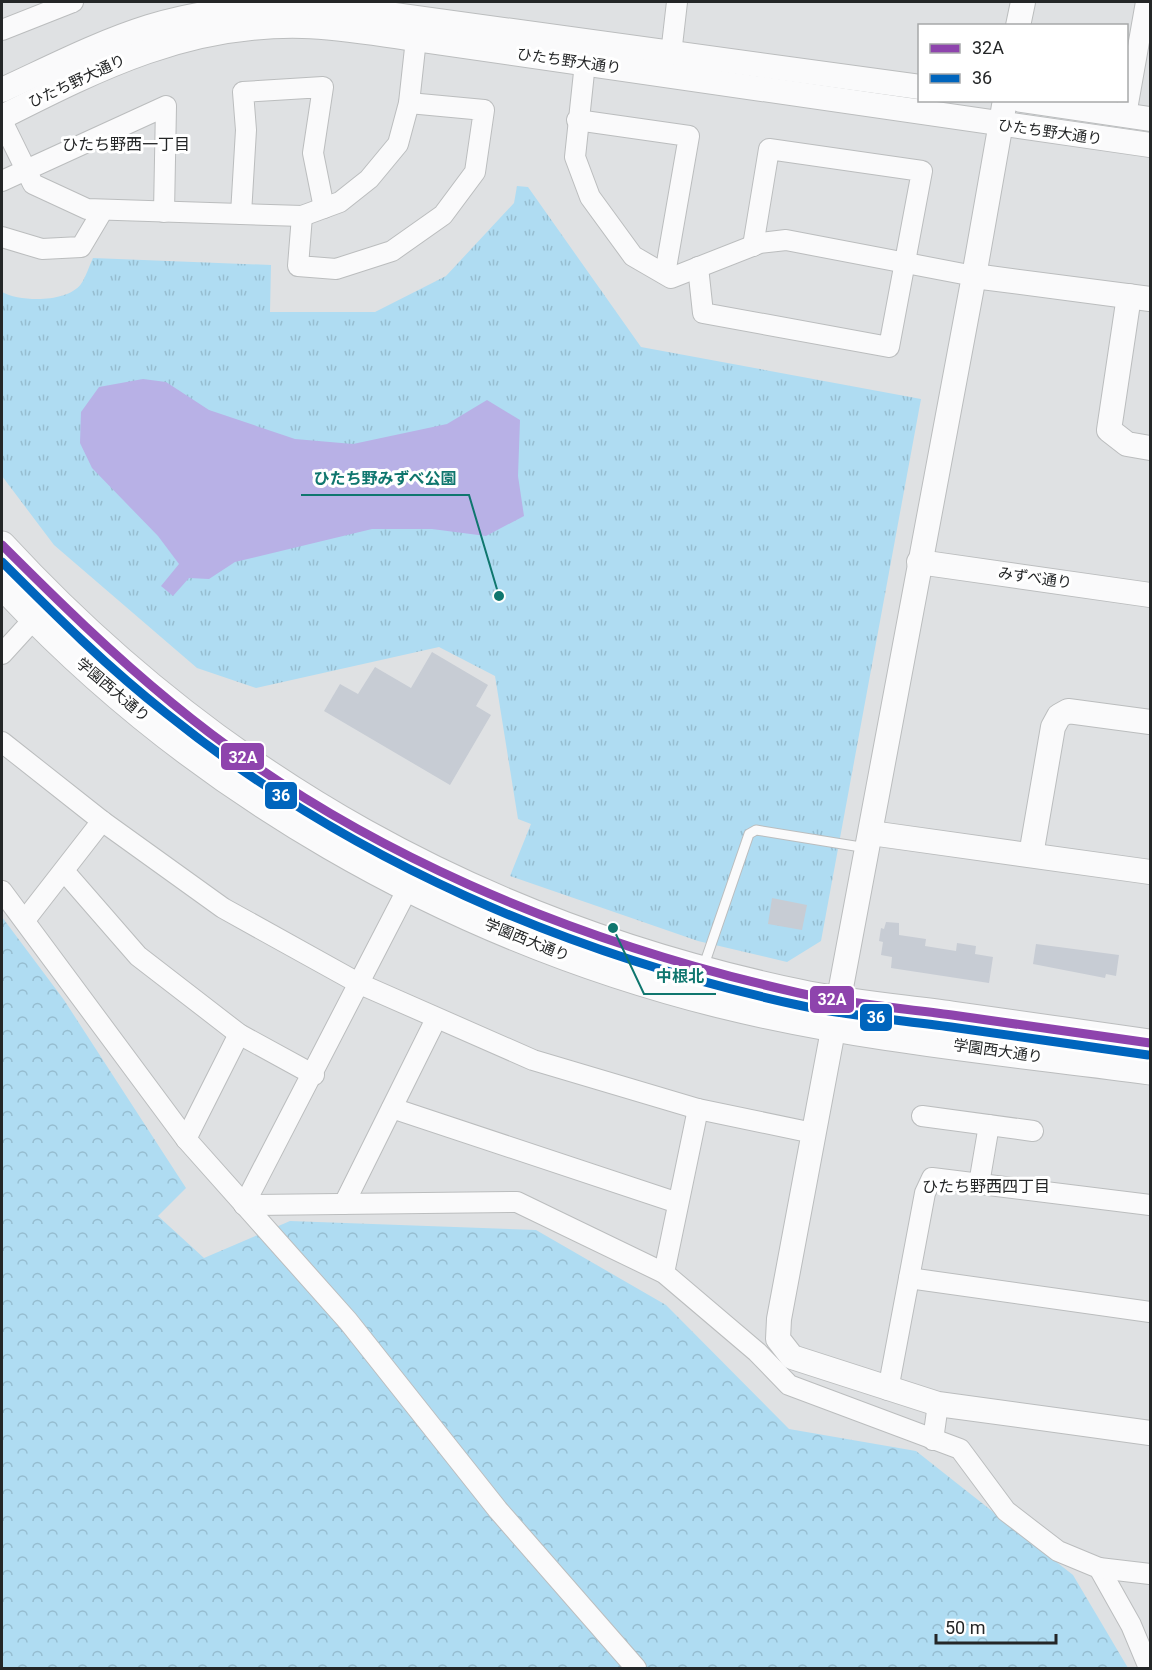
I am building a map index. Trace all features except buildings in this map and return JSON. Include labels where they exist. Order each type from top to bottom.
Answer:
[{"type":"main road","name":"学園西大通り","points":[[2,545],[50,598],[150,688],[266,774],[358,831],[421,865],[535,916],[632,951],[702,970],[839,1000],[1150,1043]]},
{"type":"main road","name":"学園西大通り","points":[[2,585],[33,620],[134,709],[254,799],[407,890],[524,940],[625,977],[720,1004],[834,1027],[1150,1071]]},
{"type":"main road","points":[[1023,1026],[1150,1029]]},
{"type":"main road","points":[[1077,1062],[1150,1086]]},
{"type":"street","points":[[2,30],[73,2]]},
{"type":"street","points":[[671,54],[677,2]]},
{"type":"street","points":[[1018,24],[1023,2]]},
{"type":"street","name":"ひたち野大通り","points":[[2,90],[115,39],[149,27],[244,8],[305,4],[918,87]]},
{"type":"street","points":[[1126,115],[1147,6]]},
{"type":"street","name":"ひたち野大通り","points":[[2,119],[120,59],[221,31],[302,26],[416,39],[1150,145]]},
{"type":"street","points":[[2,119],[33,184],[87,209],[302,216],[340,202],[369,179],[398,144],[409,102],[416,39]]},
{"type":"street","points":[[585,63],[577,120],[575,157],[590,197],[633,256],[671,278],[753,246],[786,240],[974,276],[1140,297],[1109,430],[1127,444],[1150,448]]},
{"type":"street","points":[[241,214],[246,130],[243,92],[323,87],[313,153],[324,208]]},
{"type":"street","points":[[302,216],[298,266],[336,269],[392,251],[443,215],[475,172],[484,110],[409,102]]},
{"type":"street","points":[[1005,102],[870,841],[813,1133],[779,1319],[778,1339],[792,1357],[888,1390],[938,1404],[1150,1433]]},
{"type":"street","name":"ひたち野大通り","points":[[1035,102],[1150,119]]},
{"type":"street","points":[[2,181],[26,168],[166,106],[164,212]]},
{"type":"street","points":[[577,120],[689,136],[665,274]]},
{"type":"street","points":[[698,267],[703,313],[889,347],[922,171],[769,149],[753,246]]},
{"type":"street","points":[[2,237],[42,249],[81,247],[103,210]]},
{"type":"street","name":"みずべ通り","points":[[919,562],[1150,595]]},
{"type":"street","points":[[2,654],[33,620]]},
{"type":"street","points":[[1031,855],[1053,727],[1059,716],[1068,711],[1150,722]]},
{"type":"street","points":[[2,742],[102,821],[223,908],[360,984],[436,1020],[533,1060],[698,1109],[813,1133]]},
{"type":"street","points":[[26,920],[102,821]]},
{"type":"street","points":[[870,841],[1031,855],[1150,872]]},
{"type":"street","points":[[64,871],[138,956],[239,1034],[314,1075]]},
{"type":"street","points":[[244,1205],[314,1075],[407,890]]},
{"type":"street","points":[[2,891],[26,920],[139,1079],[186,1139],[348,1321],[498,1510],[636,1668]]},
{"type":"street","points":[[344,1204],[436,1020]]},
{"type":"street","points":[[186,1139],[239,1034]]},
{"type":"street","points":[[392,1108],[678,1203]]},
{"type":"street","points":[[664,1273],[698,1109]]},
{"type":"street","points":[[922,1116],[1033,1131]]},
{"type":"street","points":[[979,1184],[989,1125]]},
{"type":"street","points":[[888,1390],[925,1193],[932,1178],[1150,1206]]},
{"type":"street","points":[[244,1205],[517,1202],[664,1273],[757,1352],[789,1385],[960,1449],[1006,1511],[1058,1551],[1099,1568],[1150,1574]]},
{"type":"street","points":[[909,1278],[1150,1312]]},
{"type":"street","points":[[933,1440],[938,1404]]},
{"type":"street","points":[[1099,1568],[1131,1625],[1149,1668]]},
{"type":"lane","points":[[702,970],[749,834],[756,830],[870,841]]},
{"type":"green space","points":[[517,186],[528,187],[641,347],[921,399],[821,941],[787,962],[698,941],[510,876],[531,824],[518,819],[495,676],[439,647],[256,688],[197,668],[54,545],[2,476],[2,292],[31,299],[55,298],[65,295],[81,284],[93,258],[271,265],[270,312],[375,312],[446,276],[514,203]]},
{"type":"green space","points":[[2,917],[64,1000],[186,1188],[158,1216],[204,1258],[290,1221],[536,1230],[666,1305],[789,1429],[916,1451],[1073,1575],[1128,1668],[2,1668]]},
{"type":"shaded area","points":[[143,379],[166,382],[209,410],[295,439],[353,444],[447,424],[487,400],[520,420],[518,476],[524,516],[486,536],[432,529],[372,529],[235,562],[209,579],[189,578],[173,596],[161,586],[179,564],[158,536],[92,468],[80,443],[81,412],[99,387]]},
{"type":"transit line","name":"32A","points":[[2,545],[128,665],[172,703],[241,756],[314,804],[390,846],[468,884],[549,918],[631,947],[715,972],[799,993],[856,1003],[1150,1043]]},
{"type":"transit line","name":"36","points":[[2,562],[103,660],[167,714],[237,767],[311,814],[387,857],[465,896],[546,930],[629,959],[713,984],[798,1005],[855,1015],[1148,1055]]},
{"type":"place","name":"ひたち野みずべ公園","points":[[499,596]]},
{"type":"place","name":"中根北","points":[[613,928]]},
{"type":"district","name":"ひたち野西一丁目","points":[[126,144]]},
{"type":"district","name":"ひたち野西四丁目","points":[[986,1186]]}]
